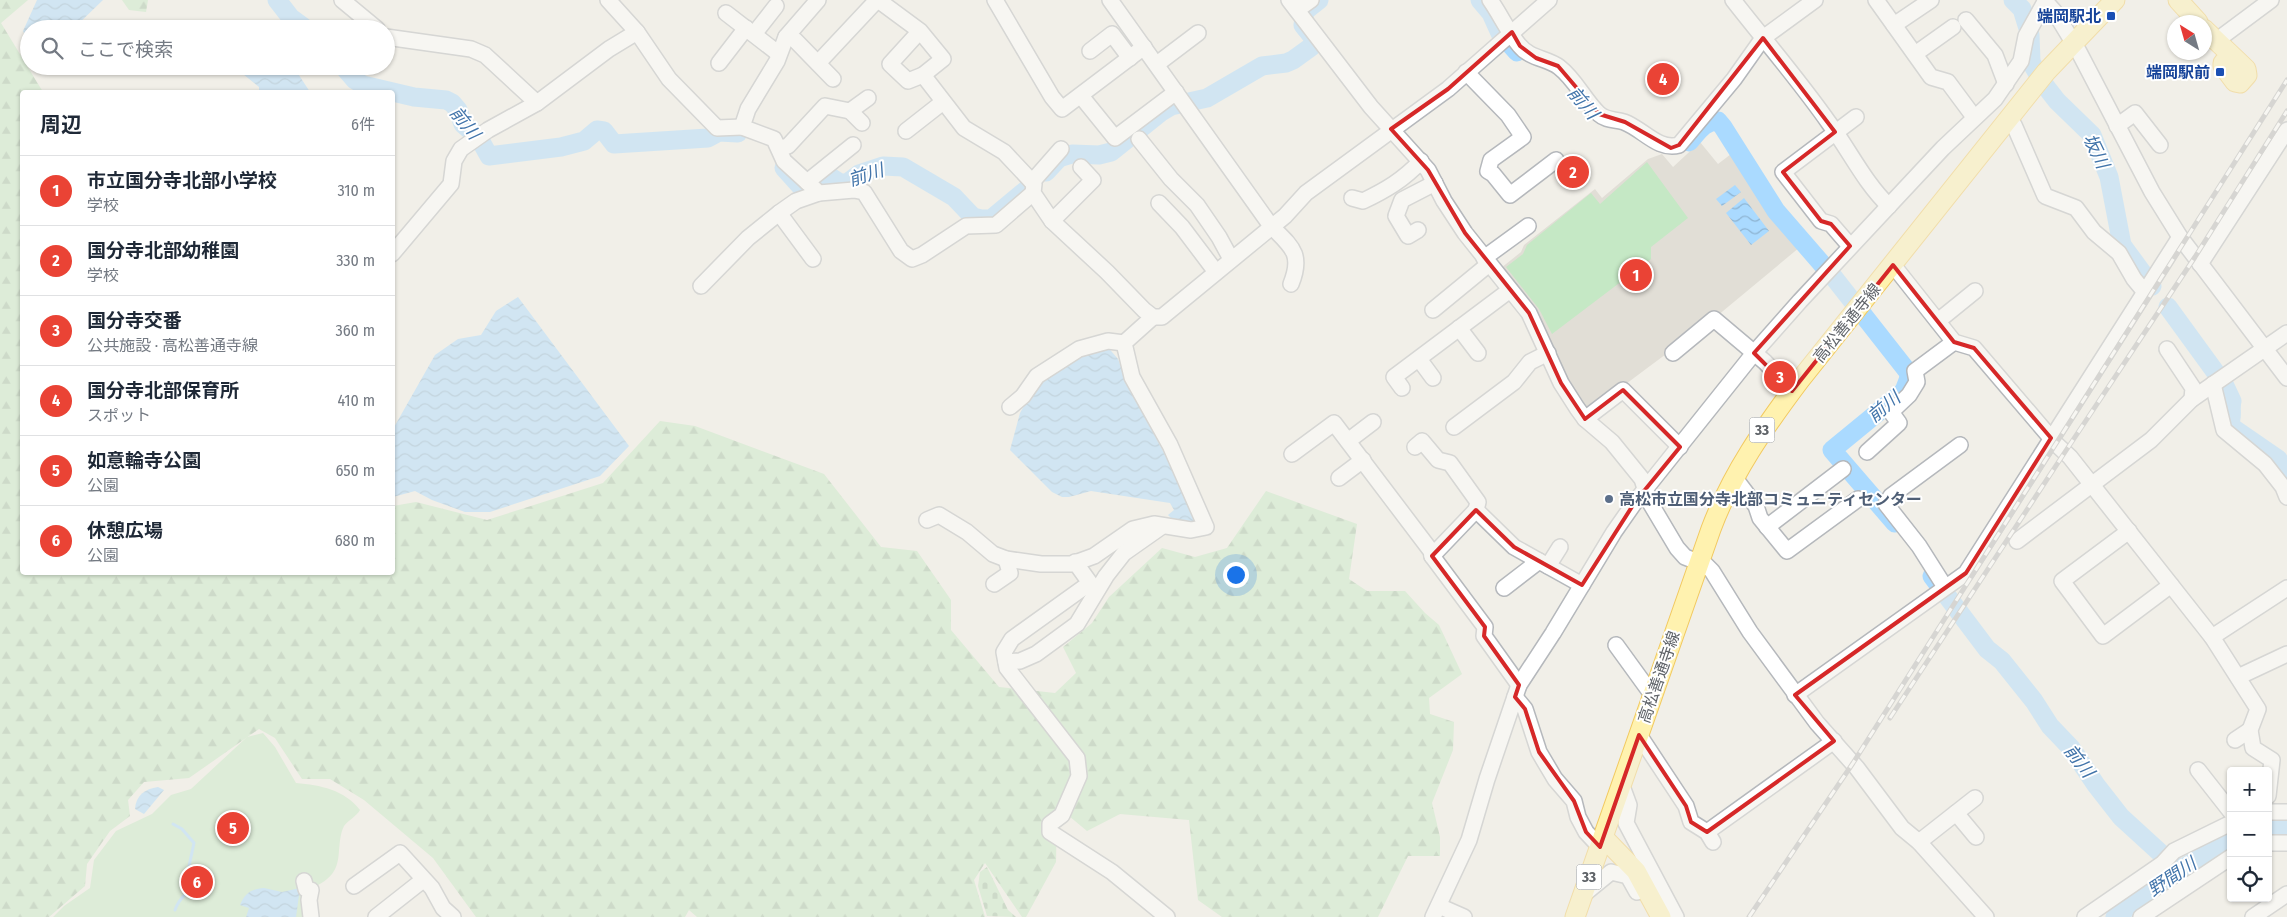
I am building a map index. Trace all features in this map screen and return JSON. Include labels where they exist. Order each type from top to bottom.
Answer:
[{"type":"main road","name":"高松善通寺線","points":[[1575,917],[1699,563],[1723,497],[1734,477],[1764,428],[1792,391],[2034,86],[2072,42],[2114,0]]},
{"type":"main road","points":[[2178,0],[2192,15]]},
{"type":"main road","points":[[2212,37],[2231,55]]},
{"type":"main road","points":[[1602,842],[1636,871],[1661,917]]},
{"type":"street","points":[[342,0],[366,20]]},
{"type":"street","points":[[608,0],[636,32],[669,79],[717,128],[742,127],[774,139],[780,148],[784,161],[819,192]]},
{"type":"street","points":[[742,127],[748,109],[779,54],[786,37],[818,0]]},
{"type":"street","points":[[818,63],[878,0],[920,31],[943,59],[923,75],[908,81],[890,64],[920,31]]},
{"type":"street","points":[[995,0],[1052,98],[1062,109],[1144,47]]},
{"type":"street","points":[[1110,0],[1271,226],[1295,254],[1297,269],[1291,284]]},
{"type":"street","points":[[1311,0],[1293,5],[1371,107],[1421,161],[1465,233],[1529,313],[1561,383],[1585,418],[1627,458],[1642,479],[1649,501],[1677,548],[1684,557],[1712,571],[1750,632],[1795,695],[1857,768],[1902,828],[1919,842],[1986,917]]},
{"type":"street","points":[[1490,0],[1520,46],[1536,58],[1558,66],[1563,70],[1599,114],[1606,119],[1625,122],[1660,144],[1671,148],[1679,145],[1734,79],[1763,38],[1816,0]]},
{"type":"street","points":[[1010,407],[1022,396],[1037,376],[1079,349],[1108,341],[1124,343],[1153,317],[1162,317],[1285,216],[1306,194],[1391,129],[1429,104],[1550,0]]},
{"type":"street","points":[[1733,0],[1792,73],[1835,132],[1865,178],[1889,206]]},
{"type":"street","points":[[1876,0],[1931,77],[1948,82],[1974,117]]},
{"type":"street","points":[[1894,25],[1931,0]]},
{"type":"street","points":[[1464,917],[1436,912],[1469,840],[1486,779],[1517,691],[1614,532],[1754,353],[1850,246],[1974,117],[1995,99],[2022,61],[2029,31],[2046,0],[2054,10],[2072,42],[2152,192],[2180,237],[2287,378]]},
{"type":"street","points":[[2212,34],[2271,0]]},
{"type":"street","points":[[719,63],[776,6]]},
{"type":"street","points":[[726,13],[779,54]]},
{"type":"street","points":[[1915,54],[1960,23],[1995,55],[2006,84]]},
{"type":"street","points":[[395,250],[451,184],[454,161],[461,149],[488,130],[537,103],[636,32]]},
{"type":"street","points":[[1157,64],[1198,33]]},
{"type":"street","points":[[1090,51],[1112,34],[1130,58]]},
{"type":"street","points":[[786,37],[795,40],[833,79]]},
{"type":"street","points":[[395,38],[471,49],[485,55],[537,103]]},
{"type":"street","points":[[1466,72],[1508,115],[1523,137],[1492,160],[1488,171],[1493,174],[1510,195],[1556,160]]},
{"type":"street","points":[[923,75],[964,128],[1004,152],[1033,188],[1052,221],[1153,317]]},
{"type":"street","points":[[1081,96],[1115,138],[1183,102]]},
{"type":"street","points":[[850,110],[868,98]]},
{"type":"street","points":[[906,131],[942,102]]},
{"type":"street","points":[[780,148],[788,146],[826,106],[850,110],[862,123]]},
{"type":"street","points":[[2117,126],[2135,113],[2160,145]]},
{"type":"street","points":[[1850,246],[1831,224],[1821,221],[1783,172],[1856,117]]},
{"type":"street","points":[[2007,120],[2014,125],[2045,196],[2076,208],[2094,232],[2119,253],[2134,279],[2144,291]]},
{"type":"street","points":[[2200,264],[2287,130]]},
{"type":"street","points":[[1139,139],[1171,179],[1197,205],[1219,237],[1231,259]]},
{"type":"street","points":[[807,182],[853,145]]},
{"type":"street","points":[[701,286],[748,238],[796,201],[819,192],[854,190],[864,192],[901,251],[912,258],[922,255],[966,226],[996,225],[1033,188],[1061,149]]},
{"type":"street","points":[[1352,198],[1363,201],[1390,188],[1406,177],[1421,161]]},
{"type":"street","points":[[1052,221],[1092,180],[1081,167]]},
{"type":"street","points":[[1418,230],[1408,236],[1396,216],[1402,200],[1435,183]]},
{"type":"street","points":[[1159,202],[1182,227],[1216,272]]},
{"type":"street","points":[[780,213],[812,260]]},
{"type":"street","points":[[1433,310],[1486,261],[1528,226]]},
{"type":"street","points":[[1795,695],[1966,573],[2180,237]]},
{"type":"street","points":[[1893,265],[1954,342],[1974,348],[2093,485],[2212,637],[2258,709],[2250,730],[2253,748],[2272,760],[2271,767]]},
{"type":"street","points":[[1402,388],[1394,377],[1510,290]]},
{"type":"street","points":[[1938,321],[1975,291]]},
{"type":"street","points":[[1673,353],[1714,319],[1754,353],[1792,391]]},
{"type":"street","points":[[1459,328],[1478,353]]},
{"type":"street","points":[[2016,541],[2151,440],[2192,399],[2287,333]]},
{"type":"street","points":[[1867,452],[1899,423],[1891,412],[1910,395],[1917,382],[1915,371],[1954,342]]},
{"type":"street","points":[[926,520],[939,515],[968,532],[993,554],[1006,559],[1041,564],[1075,562],[1094,556],[1133,529],[1154,524],[1191,530],[1206,527],[1170,446],[1132,377],[1124,343]]},
{"type":"street","points":[[2167,348],[2193,388],[2192,399]]},
{"type":"street","points":[[1454,427],[1514,382],[1530,362],[1548,353]]},
{"type":"street","points":[[1418,359],[1433,378]]},
{"type":"street","points":[[2217,381],[2224,430],[2265,464],[2283,487],[2287,497]]},
{"type":"street","points":[[1585,418],[1623,390],[1680,447]]},
{"type":"street","points":[[1348,441],[1373,422]]},
{"type":"street","points":[[1292,454],[1334,423],[1431,551],[1432,556],[1485,627],[1484,636],[1517,691],[1539,752],[1555,778],[1574,801],[1578,817],[1586,832],[1602,842]]},
{"type":"street","points":[[1423,441],[1438,460],[1450,463],[1478,502],[1476,510],[1432,556]]},
{"type":"street","points":[[1945,587],[1919,546],[1886,504],[1890,496],[1960,445]]},
{"type":"street","points":[[1339,478],[1363,460]]},
{"type":"street","points":[[1767,526],[1844,470]]},
{"type":"street","points":[[1734,477],[1756,506],[1760,518],[1787,551],[1858,499]]},
{"type":"street","points":[[1476,510],[1514,546],[1582,585]]},
{"type":"street","points":[[1006,662],[1020,661],[1036,654],[1077,624],[1124,553],[1163,526]]},
{"type":"street","points":[[2129,531],[2062,581],[2103,636],[2171,585]]},
{"type":"street","points":[[1504,588],[1544,563],[1560,547]]},
{"type":"street","points":[[994,584],[1010,573],[1006,559]]},
{"type":"street","points":[[1075,562],[1090,584],[1012,639],[1004,652],[1007,668],[1077,758],[1079,776],[1062,815],[1050,824],[1050,832],[1112,872],[1167,917]]},
{"type":"street","points":[[2212,637],[2287,588]]},
{"type":"street","points":[[1616,645],[1653,696]]},
{"type":"street","points":[[2238,677],[2287,654]]},
{"type":"street","points":[[2235,740],[2250,730]]},
{"type":"street","points":[[1639,736],[1686,806],[1691,822],[1710,837],[1834,741]]},
{"type":"street","points":[[2198,770],[2227,807]]},
{"type":"street","points":[[1622,786],[1629,804],[1626,823],[1676,917]]},
{"type":"street","points":[[1919,842],[1975,798]]},
{"type":"street","points":[[2272,812],[2287,812]]},
{"type":"street","points":[[1956,813],[1976,837]]},
{"type":"street","points":[[2085,917],[2162,864],[2174,851],[2227,825]]},
{"type":"street","points":[[2272,843],[2287,842]]},
{"type":"street","points":[[354,886],[400,853],[432,888],[443,908],[453,917]]},
{"type":"street","points":[[2141,917],[2227,860]]},
{"type":"street","points":[[1584,894],[1611,872],[1628,876],[1651,917]]},
{"type":"street","points":[[376,917],[423,880]]},
{"type":"street","points":[[304,881],[306,890],[311,890],[309,900],[310,917]]},
{"type":"street","points":[[2253,917],[2287,894]]},
{"type":"highlighted area","points":[[1512,32],[1520,46],[1536,58],[1558,66],[1599,114],[1625,122],[1671,148],[1679,145],[1763,38],[1835,132],[1783,172],[1821,221],[1831,224],[1850,246],[1754,353],[1792,391],[1893,265],[1954,342],[1974,348],[2051,438],[1966,573],[1795,695],[1834,741],[1707,832],[1691,822],[1686,806],[1639,735],[1600,847],[1586,832],[1574,801],[1539,752],[1525,709],[1515,697],[1519,685],[1484,636],[1485,627],[1432,556],[1476,510],[1514,547],[1582,585],[1635,502],[1680,447],[1623,390],[1585,419],[1561,383],[1529,313],[1465,233],[1428,170],[1391,129],[1448,89]]},
{"type":"shaded area","points":[[1700,142],[1718,164],[1735,151],[1763,197],[1800,247],[1717,316],[1587,413],[1501,268],[1521,252],[1524,245],[1595,189],[1602,198],[1648,159],[1662,154],[1673,167]]},
{"type":"green space","points":[[0,0],[28,0],[1,23],[20,54],[20,75],[33,75],[42,90],[20,90],[20,575],[395,575],[395,506],[416,502],[487,520],[603,483],[660,421],[695,426],[824,474],[881,547],[917,551],[951,600],[951,630],[999,687],[1055,693],[1076,673],[1063,647],[1092,623],[1109,597],[1162,548],[1195,557],[1227,548],[1266,491],[1357,524],[1349,579],[1367,591],[1405,591],[1439,625],[1462,674],[1429,698],[1430,714],[1454,722],[1453,750],[1432,803],[1440,837],[1440,856],[1408,856],[1378,917],[1222,917],[1198,900],[1189,820],[1120,814],[1087,831],[1057,806],[1056,862],[1026,917],[1022,917],[985,863],[974,880],[985,917],[697,917],[689,910],[685,917],[476,917],[433,858],[364,800],[330,779],[302,779],[275,738],[259,729],[189,778],[144,782],[128,800],[130,816],[110,831],[87,864],[85,886],[49,917],[0,917]]},
{"type":"green space","points":[[122,0],[148,0],[146,12],[129,10]]},
{"type":"green space","points":[[1647,162],[1688,218],[1651,247],[1651,259],[1552,334],[1539,309],[1506,267],[1523,254],[1527,245],[1591,193],[1600,204]]},
{"type":"green space","points":[[263,733],[275,747],[296,783],[323,787],[339,793],[354,803],[360,810],[343,829],[337,865],[334,871],[322,883],[308,890],[311,917],[53,917],[64,906],[90,888],[94,860],[116,831],[152,814],[171,795],[191,789],[247,737]]},
{"type":"green space","points":[[987,867],[1008,910],[1016,917],[987,916],[978,886],[980,872]]},
{"type":"water","points":[[37,0],[103,0],[82,20],[28,20]]},
{"type":"water","points":[[244,75],[299,75],[309,90],[259,90],[259,87]]},
{"type":"water","points":[[1735,185],[1741,192],[1722,206],[1716,199]]},
{"type":"water","points":[[1744,198],[1769,231],[1751,245],[1726,213]]},
{"type":"water","points":[[518,297],[629,446],[600,476],[490,512],[465,512],[432,500],[415,491],[395,496],[395,425],[435,355],[458,339],[481,335],[496,311]]},
{"type":"water","points":[[1106,345],[1118,359],[1127,383],[1200,521],[1196,523],[1171,518],[1168,515],[1174,510],[1170,503],[1091,491],[1062,497],[1052,492],[1010,450],[1020,413],[1036,385],[1057,365]]},
{"type":"water","points":[[158,787],[164,790],[144,814],[135,809],[139,796],[149,789]]},
{"type":"water","points":[[191,865],[200,872],[187,879],[185,872]]},
{"type":"water","points":[[264,888],[282,892],[300,888],[296,917],[246,917],[249,908],[240,905],[244,897],[255,889]]},
{"type":"waterway","name":"前川","points":[[277,0],[294,20]]},
{"type":"waterway","name":"前川","points":[[1046,172],[1059,158],[1072,154],[1099,155],[1111,152],[1171,106],[1207,98],[1262,66],[1286,63],[1293,60],[1311,47],[1315,40],[1303,25],[1305,11],[1319,0]]},
{"type":"waterway","name":"前川","points":[[1480,0],[1491,13],[1500,33],[1517,52]]},
{"type":"waterway","name":"坂川","points":[[2013,0],[2022,9],[2030,35],[2031,62],[2043,83],[2057,101],[2092,135],[2109,177],[2122,245],[2152,286]]},
{"type":"waterway","name":"前川","points":[[351,75],[363,85],[384,90]]},
{"type":"waterway","name":"前川","points":[[395,93],[414,97],[446,100],[452,103],[458,110],[463,124],[479,138],[489,156],[561,147],[584,141],[597,130],[604,131],[614,144],[708,138],[719,132],[738,133]]},
{"type":"waterway","name":"前川","points":[[1689,142],[1705,125],[1718,121],[1776,211],[1835,279],[1908,372],[1909,378],[1904,391],[1832,450],[1895,523]]},
{"type":"waterway","name":"前川","points":[[784,168],[802,188],[816,184],[819,180],[829,176],[840,183],[847,183],[859,174],[883,166],[903,167],[954,197],[973,217],[981,219],[991,219],[1026,190]]},
{"type":"waterway","name":"坂川","points":[[2168,307],[2224,384],[2232,401],[2230,422],[2233,428],[2278,459],[2287,473]]},
{"type":"waterway","name":"前川","points":[[1932,576],[1987,649],[2002,661],[2034,701],[2050,726],[2071,748],[2121,817],[2179,870]]},
{"type":"waterway","points":[[173,824],[182,829],[194,843],[189,866],[195,880],[175,910]]},
{"type":"waterway","name":"野間川","points":[[2272,828],[2287,828]]},
{"type":"waterway","name":"野間川","points":[[2115,917],[2179,870],[2227,843]]},
{"type":"railway","points":[[1749,917],[1853,763],[2287,80]]},
{"type":"railway","points":[[1890,718],[2195,257],[2287,111]]},
{"type":"place","name":"端岡駅北","points":[[2111,16]]},
{"type":"place","name":"端岡駅前","points":[[2220,72]]},
{"type":"place","name":"国分寺北部保育所","points":[[1663,79]]},
{"type":"place","name":"国分寺北部幼稚園","points":[[1573,172]]},
{"type":"place","name":"市立国分寺北部小学校","points":[[1636,275]]},
{"type":"place","name":"国分寺交番","points":[[1780,377]]},
{"type":"place","name":"高松市立国分寺北部コミュニティセンター","points":[[1609,499]]},
{"type":"place","name":"如意輪寺公園","points":[[233,828]]},
{"type":"place","name":"休憩広場","points":[[197,882]]}]
